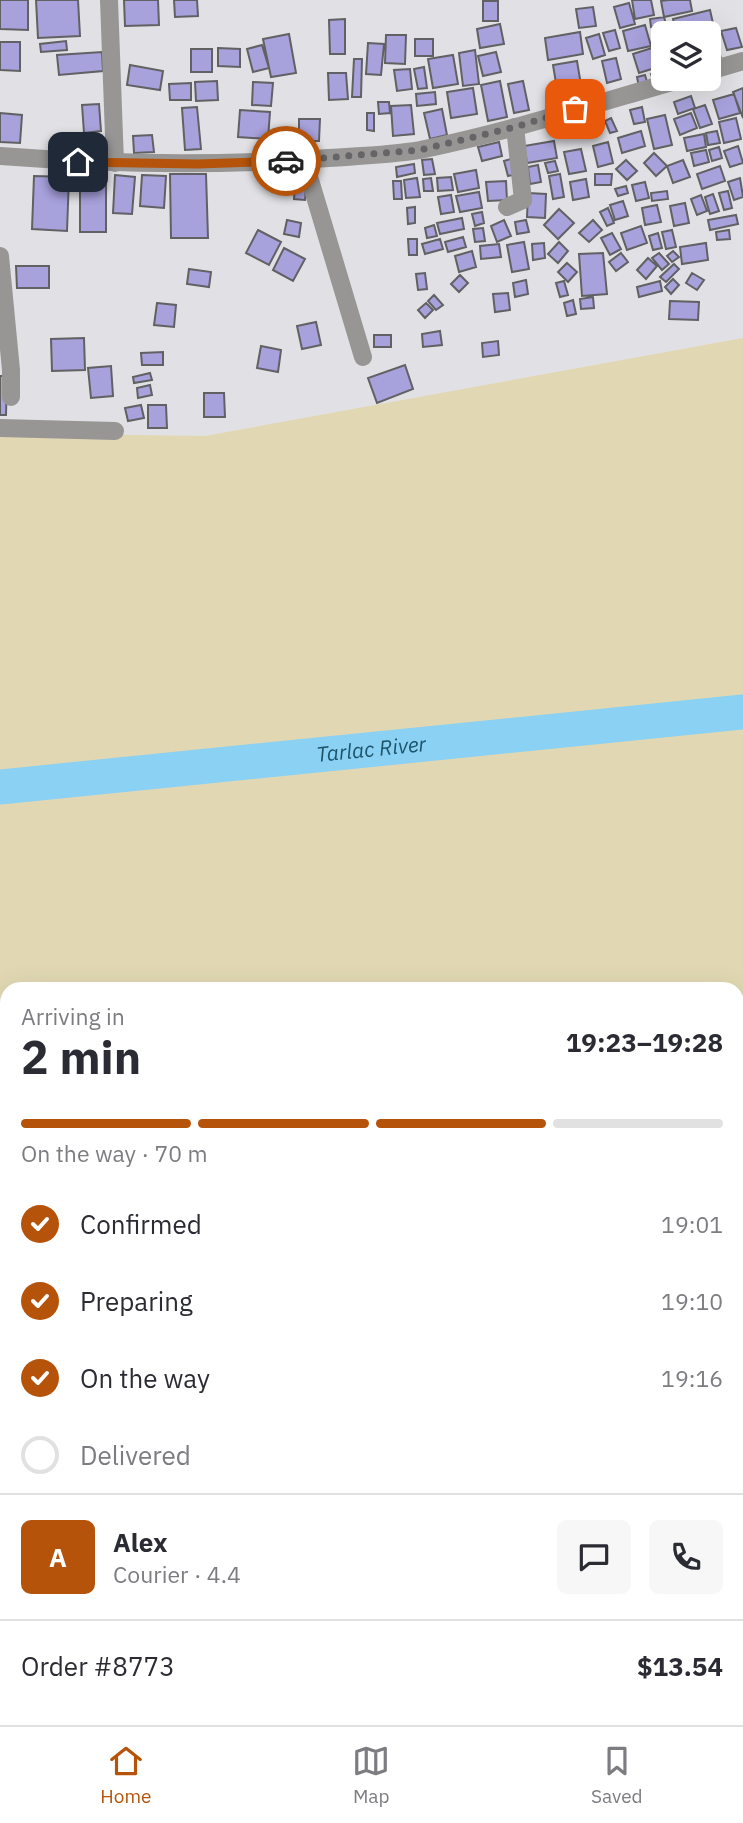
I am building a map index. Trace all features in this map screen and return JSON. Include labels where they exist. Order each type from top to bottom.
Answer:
[{"type":"street","points":[[109,0],[115,163]]},
{"type":"street","points":[[721,67],[743,61]]},
{"type":"street","points":[[0,156],[115,163],[269,163],[420,150],[515,127],[651,88]]},
{"type":"street","points":[[506,207],[523,200],[515,127]]},
{"type":"street","points":[[304,160],[363,357]]},
{"type":"street","points":[[0,256],[11,370],[11,397]]},
{"type":"street","points":[[0,428],[115,431]]},
{"type":"sand","points":[[743,338],[743,982],[0,982],[0,433],[205,436]]},
{"type":"building","points":[[0,0],[28,0],[28,30],[0,29]]},
{"type":"building","points":[[36,0],[78,0],[80,36],[38,38]]},
{"type":"building","points":[[124,0],[158,0],[159,25],[125,26]]},
{"type":"building","points":[[174,0],[197,0],[198,16],[175,17]]},
{"type":"building","points":[[632,0],[651,0],[654,15],[635,19]]},
{"type":"building","points":[[690,0],[692,11],[664,17],[661,1]]},
{"type":"building","points":[[483,1],[498,1],[498,21],[483,21]]},
{"type":"building","points":[[629,3],[635,24],[620,28],[614,7]]},
{"type":"building","points":[[593,7],[596,26],[579,28],[576,9]]},
{"type":"building","points":[[710,10],[712,21],[673,21]]},
{"type":"building","points":[[664,17],[665,21],[651,21],[651,27],[650,19]]},
{"type":"building","points":[[345,19],[345,54],[330,54],[329,20]]},
{"type":"building","points":[[500,24],[504,44],[480,48],[477,29]]},
{"type":"building","points":[[645,25],[651,46],[628,51],[623,31]]},
{"type":"building","points":[[736,28],[742,47],[727,50],[721,31]]},
{"type":"building","points":[[615,30],[620,48],[609,51],[603,33]]},
{"type":"building","points":[[580,32],[583,54],[548,60],[545,38]]},
{"type":"building","points":[[289,34],[296,73],[271,77],[263,39]]},
{"type":"building","points":[[599,34],[605,55],[593,59],[586,38]]},
{"type":"building","points":[[386,35],[406,35],[405,64],[385,63]]},
{"type":"building","points":[[415,39],[433,39],[433,56],[415,56]]},
{"type":"building","points":[[66,41],[67,50],[41,52],[40,44]]},
{"type":"building","points":[[0,42],[20,42],[20,71],[0,70]]},
{"type":"building","points":[[368,43],[384,44],[381,75],[366,74]]},
{"type":"building","points":[[262,45],[269,68],[253,72],[247,49]]},
{"type":"building","points":[[218,48],[240,49],[240,67],[218,66]]},
{"type":"building","points":[[651,48],[651,69],[639,73],[633,54]]},
{"type":"building","points":[[191,49],[212,49],[212,72],[191,72]]},
{"type":"building","points":[[475,50],[479,84],[463,86],[459,53]]},
{"type":"building","points":[[102,52],[103,71],[59,75],[57,55]]},
{"type":"building","points":[[496,52],[501,72],[483,76],[478,56]]},
{"type":"building","points":[[453,55],[458,84],[433,88],[428,59]]},
{"type":"building","points":[[616,58],[621,79],[607,83],[602,61]]},
{"type":"building","points":[[354,59],[362,59],[361,97],[352,97]]},
{"type":"building","points":[[577,61],[581,85],[557,89],[553,65]]},
{"type":"building","points":[[130,65],[163,71],[160,90],[127,85]]},
{"type":"building","points":[[424,67],[427,88],[418,89],[414,69]]},
{"type":"building","points":[[410,69],[412,89],[397,91],[394,70]]},
{"type":"building","points":[[328,73],[346,73],[348,99],[329,100]]},
{"type":"building","points":[[645,75],[648,85],[639,87],[637,77]]},
{"type":"building","points":[[217,81],[218,100],[196,101],[195,82]]},
{"type":"building","points":[[500,81],[507,117],[488,121],[481,85]]},
{"type":"building","points":[[523,81],[529,110],[514,113],[508,84]]},
{"type":"building","points":[[253,82],[273,83],[271,106],[252,105]]},
{"type":"building","points":[[191,83],[191,100],[170,100],[169,84]]},
{"type":"building","points":[[473,88],[477,114],[451,118],[447,92]]},
{"type":"building","points":[[743,88],[743,118],[733,92]]},
{"type":"building","points":[[435,92],[436,104],[417,106],[416,94]]},
{"type":"building","points":[[734,94],[740,113],[719,119],[713,100]]},
{"type":"building","points":[[691,96],[695,108],[678,114],[674,102]]},
{"type":"building","points":[[378,102],[389,102],[390,113],[379,114]]},
{"type":"building","points":[[99,104],[101,131],[84,133],[82,105]]},
{"type":"building","points":[[411,105],[414,134],[393,136],[391,106]]},
{"type":"building","points":[[705,105],[712,124],[700,128],[693,109]]},
{"type":"building","points":[[197,107],[201,149],[185,150],[182,108]]},
{"type":"building","points":[[642,107],[645,122],[634,124],[630,110]]},
{"type":"building","points":[[442,109],[447,135],[430,139],[424,113]]},
{"type":"building","points":[[240,110],[270,112],[268,139],[238,137]]},
{"type":"building","points":[[0,113],[22,115],[20,143],[0,142]]},
{"type":"building","points":[[367,113],[374,113],[374,131],[367,130]]},
{"type":"building","points":[[691,113],[697,128],[680,135],[674,119]]},
{"type":"building","points":[[665,115],[672,145],[654,149],[647,119]]},
{"type":"building","points":[[611,118],[617,131],[610,133],[605,121]]},
{"type":"building","points":[[736,118],[741,139],[724,143],[719,122]]},
{"type":"building","points":[[299,119],[320,119],[319,141],[299,141]]},
{"type":"building","points":[[598,124],[600,134],[590,136],[588,126]]},
{"type":"building","points":[[641,131],[645,146],[622,153],[618,138]]},
{"type":"building","points":[[717,131],[720,143],[708,145],[706,133]]},
{"type":"building","points":[[704,134],[706,147],[687,151],[684,138]]},
{"type":"building","points":[[152,135],[154,152],[134,153],[133,136]]},
{"type":"building","points":[[554,141],[557,158],[527,163],[524,146]]},
{"type":"building","points":[[499,142],[502,156],[482,161],[478,147]]},
{"type":"building","points":[[608,142],[613,163],[598,167],[593,146]]},
{"type":"building","points":[[738,146],[743,163],[730,167],[724,151]]},
{"type":"building","points":[[719,147],[722,158],[712,161],[709,150]]},
{"type":"building","points":[[581,149],[586,171],[569,174],[564,152]]},
{"type":"building","points":[[706,150],[709,162],[694,166],[691,153]]},
{"type":"building","points":[[654,153],[667,166],[656,176],[644,163]]},
{"type":"building","points":[[514,158],[518,174],[508,176],[504,161]]},
{"type":"building","points":[[432,159],[435,174],[424,175],[422,160]]},
{"type":"building","points":[[626,160],[637,171],[627,180],[616,169]]},
{"type":"building","points":[[683,160],[690,177],[673,183],[667,166]]},
{"type":"building","points":[[555,161],[558,171],[548,173],[545,163]]},
{"type":"building","points":[[414,164],[415,173],[397,177],[396,167]]},
{"type":"building","points":[[538,165],[541,182],[530,184],[528,167]]},
{"type":"building","points":[[720,166],[725,181],[702,189],[697,174]]},
{"type":"building","points":[[476,170],[479,188],[458,192],[454,174]]},
{"type":"building","points":[[170,174],[206,174],[208,238],[171,238]]},
{"type":"building","points":[[560,174],[564,197],[553,199],[549,176]]},
{"type":"building","points":[[595,174],[612,174],[611,185],[595,185]]},
{"type":"building","points":[[115,175],[135,177],[132,214],[113,213]]},
{"type":"building","points":[[142,175],[166,176],[164,208],[140,206]]},
{"type":"building","points":[[34,176],[69,177],[67,231],[32,229]]},
{"type":"building","points":[[451,177],[453,190],[438,191],[437,178]]},
{"type":"building","points":[[417,178],[420,197],[406,198],[404,180]]},
{"type":"building","points":[[431,178],[433,191],[424,191],[423,179]]},
{"type":"building","points":[[740,178],[743,197],[734,200],[728,182]]},
{"type":"building","points":[[586,179],[589,197],[573,200],[570,182]]},
{"type":"building","points":[[80,181],[106,182],[106,232],[80,232]]},
{"type":"building","points":[[393,181],[401,181],[402,199],[394,199]]},
{"type":"building","points":[[506,181],[507,200],[488,201],[486,182]]},
{"type":"building","points":[[645,182],[649,198],[636,201],[632,185]]},
{"type":"building","points":[[295,185],[306,186],[305,200],[294,199]]},
{"type":"building","points":[[626,186],[628,193],[618,196],[615,189]]},
{"type":"building","points":[[667,191],[668,199],[652,201],[651,193]]},
{"type":"building","points":[[728,191],[732,208],[724,210],[719,193]]},
{"type":"building","points":[[479,192],[482,208],[460,212],[456,196]]},
{"type":"building","points":[[528,193],[546,194],[545,218],[527,217]]},
{"type":"building","points":[[713,194],[719,211],[710,214],[705,197]]},
{"type":"building","points":[[451,195],[454,212],[441,214],[438,197]]},
{"type":"building","points":[[701,195],[707,211],[697,215],[691,199]]},
{"type":"building","points":[[623,201],[628,216],[615,220],[610,205]]},
{"type":"building","points":[[685,203],[689,223],[674,226],[670,206]]},
{"type":"building","points":[[657,205],[661,222],[645,225],[642,208]]},
{"type":"building","points":[[415,207],[415,223],[408,224],[407,208]]},
{"type":"building","points":[[608,208],[614,223],[607,226],[600,212]]},
{"type":"building","points":[[559,209],[574,223],[558,239],[544,225]]},
{"type":"building","points":[[482,212],[484,223],[475,226],[472,214]]},
{"type":"building","points":[[736,215],[738,224],[710,230],[708,220]]},
{"type":"building","points":[[462,218],[464,229],[440,234],[437,223]]},
{"type":"building","points":[[287,220],[301,223],[299,237],[284,234]]},
{"type":"building","points":[[504,220],[511,236],[497,242],[491,226]]},
{"type":"building","points":[[526,220],[529,232],[517,234],[515,222]]},
{"type":"building","points":[[593,220],[602,230],[589,242],[579,233]]},
{"type":"building","points":[[434,225],[437,236],[427,238],[425,228]]},
{"type":"building","points":[[641,226],[647,243],[627,250],[621,233]]},
{"type":"building","points":[[483,228],[485,241],[475,242],[473,229]]},
{"type":"building","points":[[258,230],[281,242],[269,265],[246,253]]},
{"type":"building","points":[[672,230],[676,247],[666,249],[662,232]]},
{"type":"building","points":[[729,230],[730,239],[717,240],[716,232]]},
{"type":"building","points":[[612,233],[621,249],[610,255],[601,238]]},
{"type":"building","points":[[658,233],[662,248],[653,250],[649,236]]},
{"type":"building","points":[[463,237],[466,247],[448,252],[445,242]]},
{"type":"building","points":[[408,239],[417,239],[417,255],[409,255]]},
{"type":"building","points":[[440,239],[443,249],[425,254],[422,244]]},
{"type":"building","points":[[524,242],[529,269],[512,272],[507,245]]},
{"type":"building","points":[[559,242],[568,251],[558,263],[548,254]]},
{"type":"building","points":[[544,243],[545,258],[533,260],[532,244]]},
{"type":"building","points":[[706,243],[708,260],[682,264],[680,247]]},
{"type":"building","points":[[499,244],[501,257],[481,259],[480,246]]},
{"type":"building","points":[[284,248],[305,259],[293,281],[273,270]]},
{"type":"building","points":[[472,251],[476,267],[459,272],[455,256]]},
{"type":"building","points":[[673,251],[679,257],[672,262],[667,256]]},
{"type":"building","points":[[603,253],[607,294],[582,296],[579,254]]},
{"type":"building","points":[[621,253],[628,262],[616,271],[609,262]]},
{"type":"building","points":[[659,253],[669,264],[662,270],[652,258]]},
{"type":"building","points":[[648,258],[657,266],[646,279],[637,270]]},
{"type":"building","points":[[567,263],[577,272],[568,282],[558,272]]},
{"type":"building","points":[[674,264],[679,269],[666,282],[660,277]]},
{"type":"building","points":[[16,266],[49,266],[49,288],[17,288]]},
{"type":"building","points":[[189,269],[211,272],[209,287],[187,284]]},
{"type":"building","points":[[425,273],[427,289],[418,290],[416,274]]},
{"type":"building","points":[[692,273],[704,280],[697,290],[686,283]]},
{"type":"building","points":[[460,275],[468,283],[459,292],[451,284]]},
{"type":"building","points":[[673,279],[679,285],[671,294],[665,287]]},
{"type":"building","points":[[526,280],[528,294],[515,297],[513,283]]},
{"type":"building","points":[[564,281],[568,295],[560,297],[556,283]]},
{"type":"building","points":[[660,281],[662,291],[639,297],[637,287]]},
{"type":"building","points":[[508,293],[510,310],[495,312],[493,294]]},
{"type":"building","points":[[434,295],[443,305],[436,310],[428,301]]},
{"type":"building","points":[[593,297],[594,308],[581,309],[580,299]]},
{"type":"building","points":[[573,300],[576,314],[567,316],[564,303]]},
{"type":"building","points":[[670,301],[699,302],[698,320],[669,319]]},
{"type":"building","points":[[157,303],[176,305],[174,327],[154,325]]},
{"type":"building","points":[[426,303],[433,310],[425,318],[418,310]]},
{"type":"building","points":[[316,322],[321,345],[302,349],[297,326]]},
{"type":"building","points":[[440,331],[442,345],[423,347],[422,334]]},
{"type":"building","points":[[374,335],[391,335],[391,347],[374,347]]},
{"type":"building","points":[[84,338],[85,370],[52,371],[51,339]]},
{"type":"building","points":[[498,341],[499,355],[483,357],[482,343]]},
{"type":"building","points":[[261,346],[281,350],[278,372],[257,368]]},
{"type":"building","points":[[163,352],[163,365],[142,365],[141,353]]},
{"type":"building","points":[[405,365],[413,389],[377,403],[368,378]]},
{"type":"building","points":[[111,366],[113,396],[91,398],[88,368]]},
{"type":"building","points":[[150,373],[152,380],[134,383],[133,377]]},
{"type":"building","points":[[0,376],[7,376],[6,415],[0,415]]},
{"type":"building","points":[[150,385],[152,395],[138,398],[137,388]]},
{"type":"building","points":[[204,393],[224,393],[225,417],[204,417]]},
{"type":"building","points":[[141,405],[144,418],[128,421],[125,408]]},
{"type":"building","points":[[148,405],[166,405],[167,428],[148,428]]},
{"type":"waterway","name":"Tarlac River","points":[[0,787],[743,712]]},
{"type":"way so far","points":[[286,161],[420,150],[575,109]]},
{"type":"route","points":[[78,162],[198,164],[286,161]]}]
